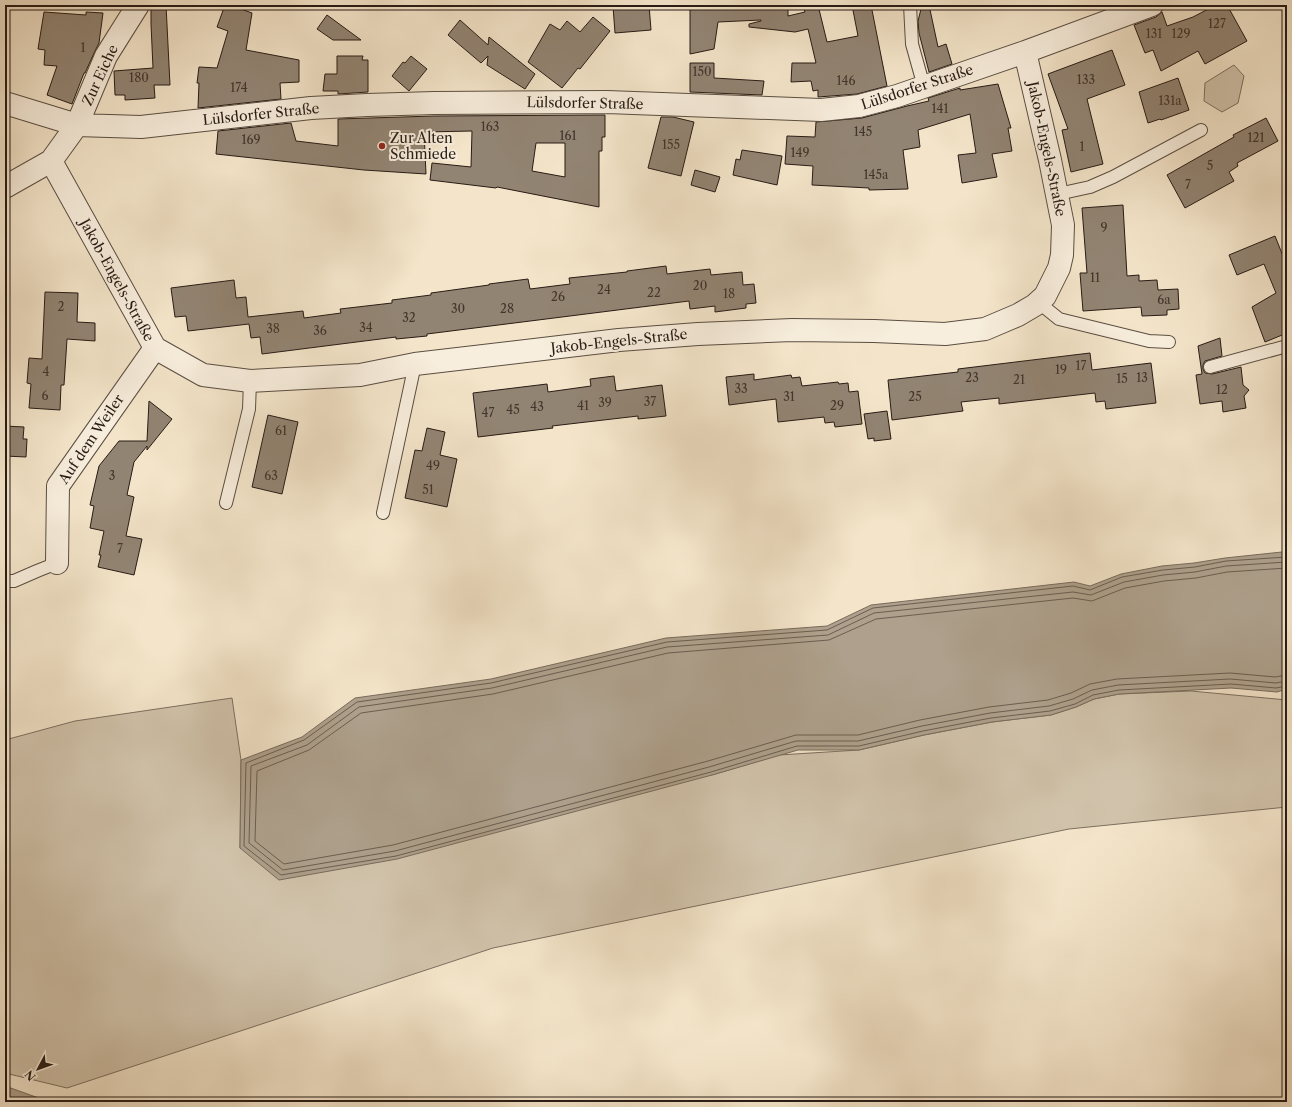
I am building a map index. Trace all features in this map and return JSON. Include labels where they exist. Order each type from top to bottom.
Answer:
[{"type":"street","name":"Zur Eiche","points":[[51,161],[77,125],[106,56],[138,5]]},
{"type":"street","name":"Lülsdorfer Straße","points":[[5,103],[77,125],[141,127],[311,108],[434,103],[607,102],[821,110],[859,106],[898,96],[1025,52],[1152,5]]},
{"type":"street","name":"Jakob-Engels-Straße","points":[[51,161],[155,348],[203,375],[250,381],[360,375],[415,364],[619,340],[698,334],[800,330],[945,334],[986,329],[1018,315],[1045,296],[1059,268],[1062,255],[1063,225],[1058,194],[1025,52]]},
{"type":"street","points":[[5,187],[51,161]]},
{"type":"street","name":"Auf dem Weiler","points":[[57,563],[58,486],[155,348]]},
{"type":"lane","points":[[910,5],[912,44],[924,86]]},
{"type":"lane","points":[[1058,194],[1090,187],[1109,179],[1201,130]]},
{"type":"lane","points":[[1038,302],[1059,319],[1149,341],[1169,342]]},
{"type":"lane","points":[[1210,367],[1287,346]]},
{"type":"lane","points":[[383,513],[415,364]]},
{"type":"lane","points":[[226,504],[249,409],[250,381]]},
{"type":"lane","points":[[5,581],[14,581],[37,570],[57,563]]},
{"type":"shaded area","points":[[1234,65],[1244,76],[1238,103],[1222,112],[1204,101],[1205,83]]},
{"type":"shaded area","points":[[1191,691],[1287,700],[1287,807],[1069,829],[493,948],[67,1088],[5,1073],[5,740],[75,721],[232,698],[241,760],[240,848],[712,775],[779,755],[859,750],[924,735],[992,722],[1051,715],[1076,707],[1094,699],[1119,694]]},
{"type":"water","points":[[1282,552],[1287,553],[1287,689],[1277,692],[1231,688],[1119,694],[1094,699],[1076,707],[1051,715],[992,722],[924,735],[859,750],[798,750],[712,775],[397,859],[279,880],[240,848],[241,760],[302,737],[355,698],[491,679],[666,638],[827,626],[871,605],[1074,582],[1090,586],[1121,574],[1162,566]]},
{"type":"water","points":[[5,1086],[50,1102],[5,1102]]},
{"type":"building","points":[[151,5],[166,5],[170,85],[154,85],[155,98],[125,100],[125,95],[115,95],[114,71],[153,68]]},
{"type":"building","points":[[225,5],[230,5],[252,13],[246,50],[299,60],[299,82],[280,83],[281,99],[198,108],[199,83],[197,83],[199,67],[217,68],[228,31],[217,27]]},
{"type":"building","points":[[649,5],[651,30],[615,33],[613,6]]},
{"type":"building","points":[[690,5],[788,5],[788,16],[805,12],[804,9],[818,5],[827,42],[858,36],[852,5],[871,5],[887,86],[857,94],[818,97],[818,90],[813,91],[811,81],[791,82],[792,63],[816,63],[808,29],[795,32],[749,27],[749,24],[761,20],[718,22],[714,49],[690,54]]},
{"type":"building","points":[[922,5],[929,5],[938,47],[946,44],[952,64],[929,72],[919,33],[918,21]]},
{"type":"building","points":[[1216,5],[1227,5],[1247,41],[1205,64],[1198,51],[1161,71],[1153,50],[1145,53],[1134,25],[1156,17],[1162,12],[1167,26],[1193,17]]},
{"type":"building","points":[[44,12],[86,15],[86,12],[103,13],[99,43],[84,73],[72,104],[47,95],[57,66],[44,65],[45,50],[38,49]]},
{"type":"building","points":[[327,15],[361,40],[333,40],[317,29]]},
{"type":"building","points":[[593,17],[610,31],[580,69],[578,68],[562,88],[528,62],[550,24],[560,30],[567,21],[580,32]]},
{"type":"building","points":[[460,20],[488,45],[489,37],[535,74],[525,89],[487,65],[488,56],[481,63],[448,35]]},
{"type":"building","points":[[1112,50],[1125,85],[1087,99],[1103,164],[1071,172],[1062,130],[1068,129],[1048,74]]},
{"type":"building","points":[[337,56],[363,56],[362,60],[368,60],[368,92],[338,94],[338,91],[323,91],[325,74],[337,74]]},
{"type":"building","points":[[411,56],[427,69],[409,91],[392,76],[403,62],[405,63]]},
{"type":"building","points":[[690,63],[714,63],[714,78],[764,81],[762,95],[690,92]]},
{"type":"building","points":[[1178,78],[1189,110],[1148,123],[1139,92]]},
{"type":"building","points":[[998,84],[1011,128],[1008,128],[1012,151],[992,154],[997,177],[962,183],[958,155],[976,153],[970,114],[918,130],[920,147],[903,150],[908,189],[869,190],[869,188],[812,185],[813,166],[785,164],[787,136],[815,137],[816,122],[862,118],[929,101],[928,98],[960,88],[960,90]]},
{"type":"building","points":[[605,115],[605,137],[602,137],[602,151],[599,151],[599,207],[497,187],[430,180],[432,163],[471,167],[472,131],[424,132],[426,174],[364,170],[216,154],[218,131],[291,123],[296,141],[338,146],[338,119],[434,116]],"holes":[[[536,143],[565,143],[565,177],[532,171]]]},
{"type":"building","points":[[661,117],[673,117],[694,122],[681,176],[648,168]]},
{"type":"building","points":[[1266,118],[1278,141],[1237,163],[1238,166],[1229,172],[1234,181],[1185,208],[1167,175],[1234,137],[1233,135]]},
{"type":"building","points":[[742,150],[782,156],[777,185],[733,175],[736,159],[740,160]]},
{"type":"building","points":[[695,170],[720,177],[715,192],[691,185]]},
{"type":"building","points":[[1123,205],[1127,276],[1139,275],[1139,281],[1157,280],[1158,290],[1178,289],[1179,309],[1167,310],[1167,315],[1142,316],[1141,307],[1083,311],[1080,273],[1087,273],[1082,208]]},
{"type":"building","points":[[1275,236],[1287,266],[1287,333],[1265,342],[1252,307],[1276,293],[1264,264],[1237,275],[1229,255]]},
{"type":"building","points":[[666,266],[667,274],[710,269],[711,275],[742,272],[743,285],[754,284],[756,303],[746,304],[746,308],[715,312],[715,306],[690,309],[689,301],[427,334],[427,336],[396,339],[396,337],[262,354],[260,337],[251,338],[249,324],[188,331],[186,316],[175,317],[171,288],[234,280],[236,298],[246,297],[248,317],[303,311],[304,318],[341,313],[340,309],[392,303],[392,300],[431,295],[431,293],[489,284],[528,279],[530,289],[570,284],[569,278]]},
{"type":"building","points":[[45,292],[78,293],[77,322],[95,323],[95,341],[67,339],[64,385],[61,385],[60,410],[29,408],[31,384],[27,383],[29,358],[42,359]]},
{"type":"building","points":[[1220,338],[1222,356],[1205,361],[1203,369],[1205,373],[1212,374],[1241,367],[1243,385],[1249,390],[1244,396],[1246,408],[1223,412],[1222,401],[1200,404],[1196,375],[1202,374],[1198,346]]},
{"type":"building","points":[[1090,353],[1092,370],[1151,363],[1156,403],[1106,409],[1105,401],[1096,402],[1095,393],[999,404],[999,398],[961,402],[963,411],[892,420],[888,380],[958,372],[958,369]]},
{"type":"building","points":[[754,374],[754,380],[791,375],[792,378],[800,377],[802,386],[838,382],[839,384],[848,383],[849,392],[858,391],[862,424],[835,427],[834,422],[825,423],[824,417],[778,422],[776,399],[729,405],[726,377]]},
{"type":"building","points":[[614,376],[616,391],[662,385],[666,416],[638,419],[638,416],[552,426],[553,428],[478,437],[473,393],[547,384],[548,392],[591,386],[590,379]]},
{"type":"building","points":[[149,401],[172,419],[147,450],[147,446],[134,462],[127,495],[134,497],[126,536],[142,539],[134,575],[98,567],[104,531],[90,528],[94,506],[90,505],[99,466],[119,441],[147,441]]},
{"type":"building","points":[[887,411],[891,439],[874,441],[874,438],[868,439],[864,414]]},
{"type":"building","points":[[268,415],[298,422],[282,494],[252,487]]},
{"type":"building","points":[[5,426],[24,427],[23,439],[27,439],[26,457],[5,456]]},
{"type":"building","points":[[427,428],[445,432],[440,455],[457,459],[447,507],[405,498],[415,450],[422,451]]},
{"type":"place","name":"Zur Alten Schmiede","points":[[382,146]]}]
